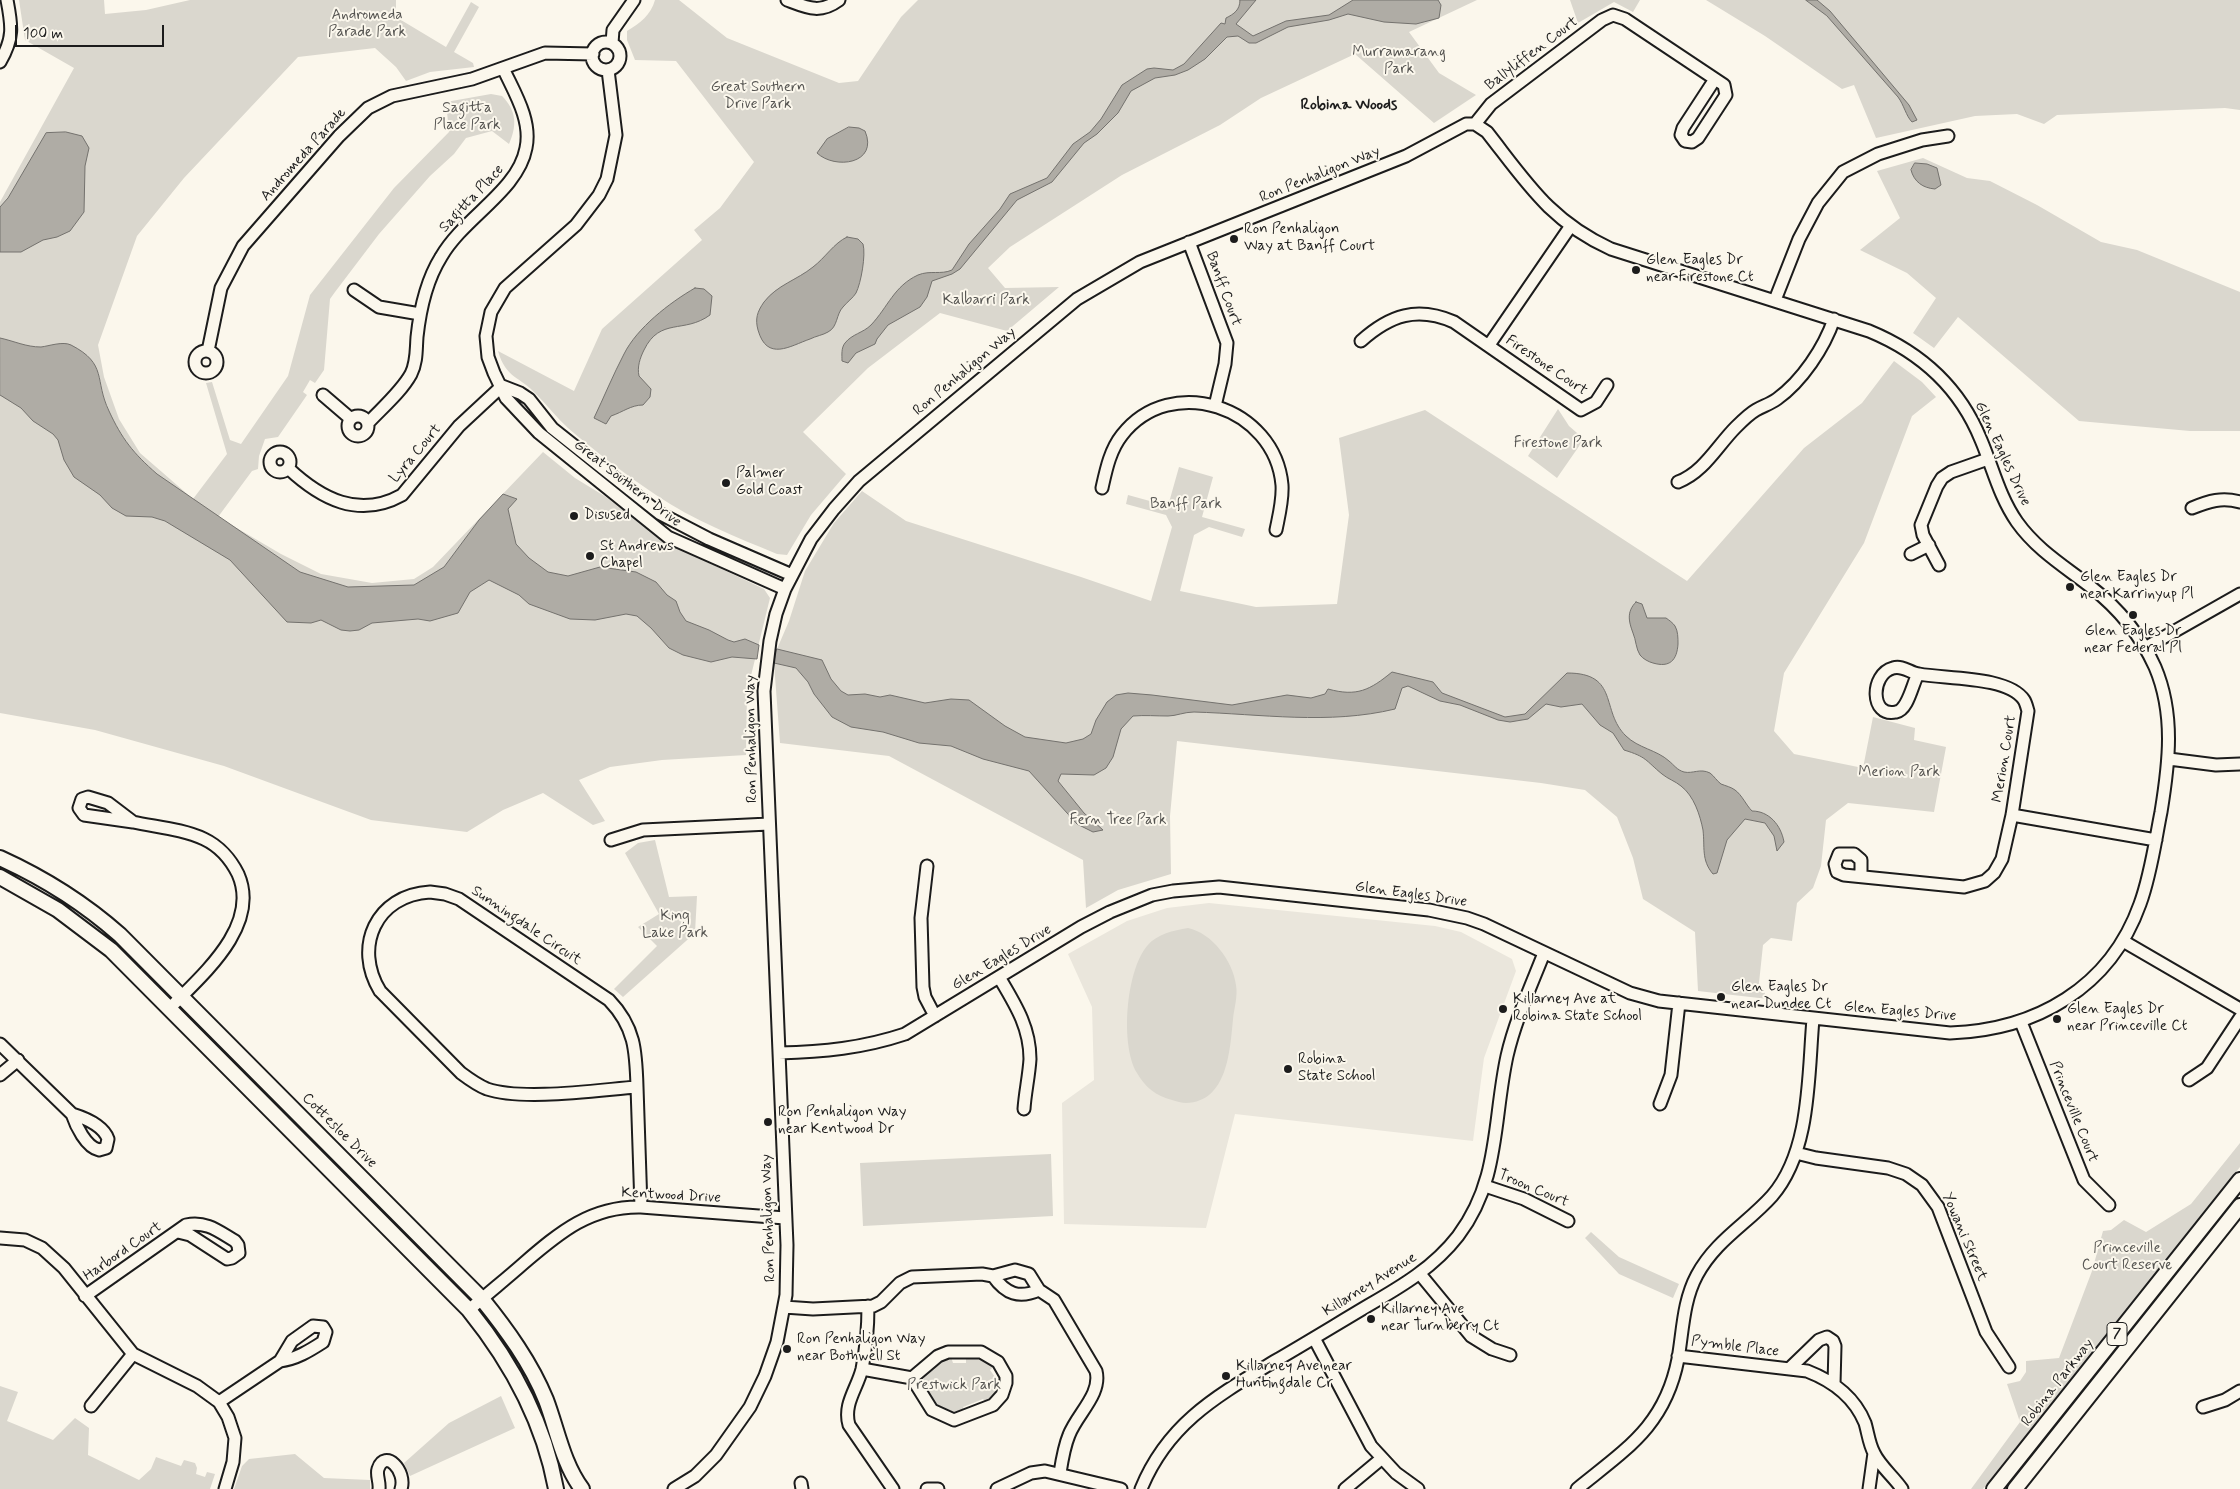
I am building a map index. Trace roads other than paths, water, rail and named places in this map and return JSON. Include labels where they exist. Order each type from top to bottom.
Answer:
[{"type":"main road","name":"Cottesloe Drive","points":[[0,858],[62,891],[94,913],[134,948],[482,1299],[506,1330],[530,1369],[545,1398],[569,1468],[582,1489]]},
{"type":"main road","points":[[0,877],[34,894],[83,927],[125,964],[469,1310],[498,1349],[525,1395],[556,1489]]},
{"type":"main road","name":"Robina Parkway","points":[[1994,1489],[2240,1180]]},
{"type":"main road","name":"7","points":[[2015,1489],[2240,1206]]},
{"type":"street","points":[[0,62],[12,32],[8,0]]},
{"type":"street","points":[[612,44],[613,30],[634,0]]},
{"type":"street","points":[[787,0],[808,8],[826,9],[839,0]]},
{"type":"street","name":"Ballyliffen Court","points":[[1475,124],[1491,104],[1602,20],[1613,15],[1625,19],[1715,80]]},
{"type":"street","points":[[600,44],[612,44],[619,50],[620,58],[616,66],[608,70],[596,66],[593,54],[600,44]]},
{"type":"street","name":"Andromeda Parade","points":[[208,351],[221,288],[243,246],[352,121],[368,108],[392,96],[472,79],[545,53],[593,54]]},
{"type":"street","name":"Sagitta Place","points":[[368,423],[386,405],[410,375],[415,361],[420,314],[425,291],[440,259],[449,244],[467,223],[509,185],[520,169],[526,148],[525,120],[503,68]]},
{"type":"street","name":"Great Southern Drive","points":[[608,70],[616,135],[607,179],[599,195],[576,224],[505,288],[491,312],[486,336],[488,357],[494,373],[511,405],[551,445],[668,537],[786,589]]},
{"type":"street","points":[[1715,80],[1726,88],[1726,95],[1698,138],[1692,142],[1685,141],[1682,135],[1683,128],[1715,80]]},
{"type":"street","name":"Ron Penhaligon Way","points":[[686,1489],[695,1476],[728,1440],[750,1407],[772,1358],[784,1308],[787,1271],[786,1218],[764,712],[765,670],[776,614],[792,574],[811,539],[859,481],[1014,350],[1077,299],[1104,281],[1140,262],[1406,156],[1466,124],[1475,124]]},
{"type":"street","name":"Glen Eagles Drive","points":[[779,1053],[838,1051],[876,1044],[905,1034],[1081,927],[1132,902],[1173,891],[1219,887],[1451,914],[1484,924],[1630,993],[1645,998],[1813,1019],[1950,1033],[1990,1030],[2020,1022],[2045,1012],[2082,987],[2104,966],[2123,941],[2143,897],[2156,840],[2169,759],[2169,726],[2163,692],[2156,669],[2145,648],[2128,623],[2106,600],[2053,561],[2027,535],[2005,503],[1981,440],[1965,408],[1935,371],[1913,354],[1887,338],[1775,300],[1611,250],[1570,227],[1541,201],[1487,132],[1475,124]]},
{"type":"street","points":[[1775,300],[1799,239],[1818,202],[1843,172],[1878,154],[1922,140],[1948,136]]},
{"type":"street","name":"Firestone Court","points":[[1489,345],[1570,227]]},
{"type":"street","name":"Banff Court","points":[[1189,242],[1227,343],[1225,364],[1215,406]]},
{"type":"street","points":[[354,290],[379,307],[420,314]]},
{"type":"street","name":"Firestone Court","points":[[1360,341],[1375,328],[1394,318],[1416,313],[1430,314],[1449,320],[1489,345],[1581,410],[1596,402],[1607,386]]},
{"type":"street","points":[[1678,482],[1689,478],[1700,469],[1736,427],[1755,410],[1777,399],[1800,376],[1826,340],[1834,319]]},
{"type":"street","name":"Great Southern Drive","points":[[502,386],[524,396],[552,428],[659,513],[709,539],[792,574]]},
{"type":"street","name":"Lyra Court","points":[[288,468],[304,483],[331,499],[350,505],[367,506],[390,502],[402,495],[458,426],[502,386]]},
{"type":"street","points":[[323,396],[351,418]]},
{"type":"street","points":[[1102,488],[1113,448],[1134,422],[1167,405],[1184,402],[1215,406],[1251,424],[1271,450],[1279,470],[1282,485],[1282,499],[1276,530]]},
{"type":"street","points":[[360,416],[368,423],[366,433],[357,437],[349,431],[348,424],[351,418],[360,416]]},
{"type":"street","points":[[1939,565],[1921,526],[1940,482],[1951,472],[1988,459]]},
{"type":"street","points":[[2192,508],[2213,500],[2224,499],[2240,502]]},
{"type":"street","points":[[1911,554],[1929,546]]},
{"type":"street","points":[[2145,648],[2240,594]]},
{"type":"street","name":"Merion Court","points":[[1860,876],[1964,887],[1985,881],[1994,873],[2002,859],[2012,815],[2028,711],[2024,700],[2016,693],[2002,686],[1918,674]]},
{"type":"street","points":[[2169,759],[2216,765],[2240,764]]},
{"type":"street","name":"Merion Court","points":[[2012,815],[2156,840]]},
{"type":"street","points":[[134,822],[203,839],[226,857],[240,878],[244,905],[235,933],[170,1008]]},
{"type":"street","points":[[611,840],[643,830],[769,824]]},
{"type":"street","points":[[926,866],[921,918],[923,987],[925,997],[935,1016]]},
{"type":"street","name":"Sunningdale Circuit","points":[[637,1088],[520,1093],[495,1091],[474,1082],[453,1064],[380,991],[373,978],[368,959],[369,942],[375,926],[390,906],[413,894],[430,892],[445,894],[469,906],[594,989],[615,1006],[631,1030],[636,1056],[641,1207]]},
{"type":"street","points":[[2123,941],[2240,1009]]},
{"type":"street","name":"Killarney Avenue","points":[[1141,1489],[1164,1446],[1174,1433],[1198,1410],[1230,1388],[1420,1274],[1458,1236],[1476,1207],[1485,1186],[1492,1160],[1507,1055],[1544,953]]},
{"type":"street","points":[[999,977],[1022,1017],[1028,1035],[1030,1060],[1024,1109]]},
{"type":"street","points":[[1660,1104],[1671,1075],[1679,1003]]},
{"type":"street","points":[[2189,1080],[2207,1068],[2240,1018]]},
{"type":"street","points":[[1577,1489],[1626,1450],[1650,1425],[1665,1402],[1678,1356],[1685,1309],[1697,1275],[1719,1244],[1776,1191],[1796,1153],[1803,1124],[1813,1019]]},
{"type":"street","name":"Princeville Court","points":[[2020,1022],[2084,1180],[2109,1205]]},
{"type":"street","points":[[0,1044],[72,1114]]},
{"type":"street","points":[[0,1075],[18,1060]]},
{"type":"street","name":"Yowani Street","points":[[1796,1153],[1816,1158],[1888,1168],[1906,1174],[1922,1186],[1938,1207],[1986,1332],[2009,1367]]},
{"type":"street","name":"Troon Court","points":[[1485,1186],[1524,1199],[1568,1221]]},
{"type":"street","name":"Kentwood Drive","points":[[469,1310],[559,1233],[570,1226],[609,1209],[641,1207],[786,1218]]},
{"type":"street","name":"Harbord Court","points":[[85,1296],[186,1226],[198,1223],[211,1226],[235,1241],[238,1244],[239,1253],[232,1258],[227,1258],[190,1235],[178,1232]]},
{"type":"street","points":[[0,1238],[25,1240],[42,1248],[64,1268],[132,1354],[197,1386],[219,1402],[228,1417],[235,1438],[233,1462],[225,1489]]},
{"type":"street","points":[[784,1308],[813,1309],[878,1304],[900,1283],[912,1277],[982,1274],[993,1276],[1008,1271],[1023,1271],[1033,1278],[1039,1290],[1054,1300],[1098,1376],[1094,1393],[1068,1435],[1060,1473]]},
{"type":"street","points":[[1420,1274],[1472,1336],[1492,1349],[1510,1355]]},
{"type":"street","points":[[993,1276],[1003,1288],[1013,1294],[1026,1294],[1039,1290]]},
{"type":"street","points":[[868,1306],[862,1369],[847,1411],[849,1425],[893,1489]]},
{"type":"street","points":[[1314,1338],[1371,1446],[1381,1459],[1408,1483],[1418,1489]]},
{"type":"street","name":"Pymble Place","points":[[1789,1368],[1819,1340],[1827,1338],[1835,1346],[1834,1384]]},
{"type":"street","points":[[862,1369],[912,1378],[932,1410],[954,1420],[993,1405],[1002,1395],[1006,1383],[1003,1369],[998,1362],[981,1352],[973,1351],[948,1352],[938,1356],[912,1378]]},
{"type":"street","points":[[91,1406],[132,1354]]},
{"type":"street","name":"Pymble Place","points":[[1678,1356],[1807,1371],[1834,1384],[1857,1407],[1865,1424],[1874,1453],[1902,1489]]},
{"type":"street","points":[[219,1402],[280,1361]]},
{"type":"street","points":[[2203,1407],[2226,1400],[2240,1391]]},
{"type":"street","name":"Pymble Place","points":[[1869,1489],[1874,1453]]},
{"type":"street","points":[[1345,1489],[1381,1459]]},
{"type":"street","points":[[379,1489],[378,1470],[383,1463],[388,1461],[394,1464],[400,1472],[403,1483],[401,1489]]},
{"type":"street","points":[[997,1489],[1038,1471],[1060,1473],[1121,1489]]},
{"type":"street","name":"Ron Penhaligon Way","points":[[674,1489],[695,1476]]},
{"type":"street","points":[[927,1489],[938,1489]]},
{"type":"place","name":"Ron Penhaligon Way at Banff Court","points":[[1234,239]]},
{"type":"place","name":"Glen Eagles Dr near Firestone Ct","points":[[1636,270]]},
{"type":"place","name":"Palmer Gold Coast","points":[[726,483]]},
{"type":"place","name":"Disused","points":[[574,516]]},
{"type":"place","name":"St Andrews Chapel","points":[[590,556]]},
{"type":"place","name":"Glen Eagles Dr near Karrinyup Pl","points":[[2070,587]]},
{"type":"place","name":"Glen Eagles Dr near Federal Pl","points":[[2133,615]]},
{"type":"place","name":"Glen Eagles Dr near Dundee Ct","points":[[1721,997]]},
{"type":"place","name":"Killarney Ave at Robina State School","points":[[1503,1009]]},
{"type":"place","name":"Glen Eagles Dr near Princeville Ct","points":[[2057,1019]]},
{"type":"place","name":"Robina State School","points":[[1288,1069]]},
{"type":"place","name":"Ron Penhaligon Way near Kentwood Dr","points":[[768,1122]]},
{"type":"place","name":"Killarney Ave near Turnberry Ct","points":[[1371,1319]]},
{"type":"place","name":"Ron Penhaligon Way near Bothwell St","points":[[787,1349]]},
{"type":"place","name":"Killarney Ave near Huntingdale Cr","points":[[1226,1376]]},
{"type":"district","name":"Robina Woods","points":[[1349,106]]},
{"type":"park label","name":"Andromeda Parade Park","points":[[367,24]]},
{"type":"park label","name":"Murramarang Park","points":[[1399,62]]},
{"type":"park label","name":"Great Southern Drive Park","points":[[758,96]]},
{"type":"park label","name":"Sagitta Place Park","points":[[467,118]]},
{"type":"park label","name":"Kalbarri Park","points":[[986,301]]},
{"type":"park label","name":"Firestone Park","points":[[1558,444]]},
{"type":"park label","name":"Banff Park","points":[[1186,505]]},
{"type":"park label","name":"Merion Park","points":[[1899,773]]},
{"type":"park label","name":"Fern Tree Park","points":[[1118,821]]},
{"type":"park label","name":"King Lake Park","points":[[675,926]]},
{"type":"park label","name":"Princeville Court Reserve","points":[[2127,1258]]},
{"type":"park label","name":"Prestwick Park","points":[[954,1386]]}]
